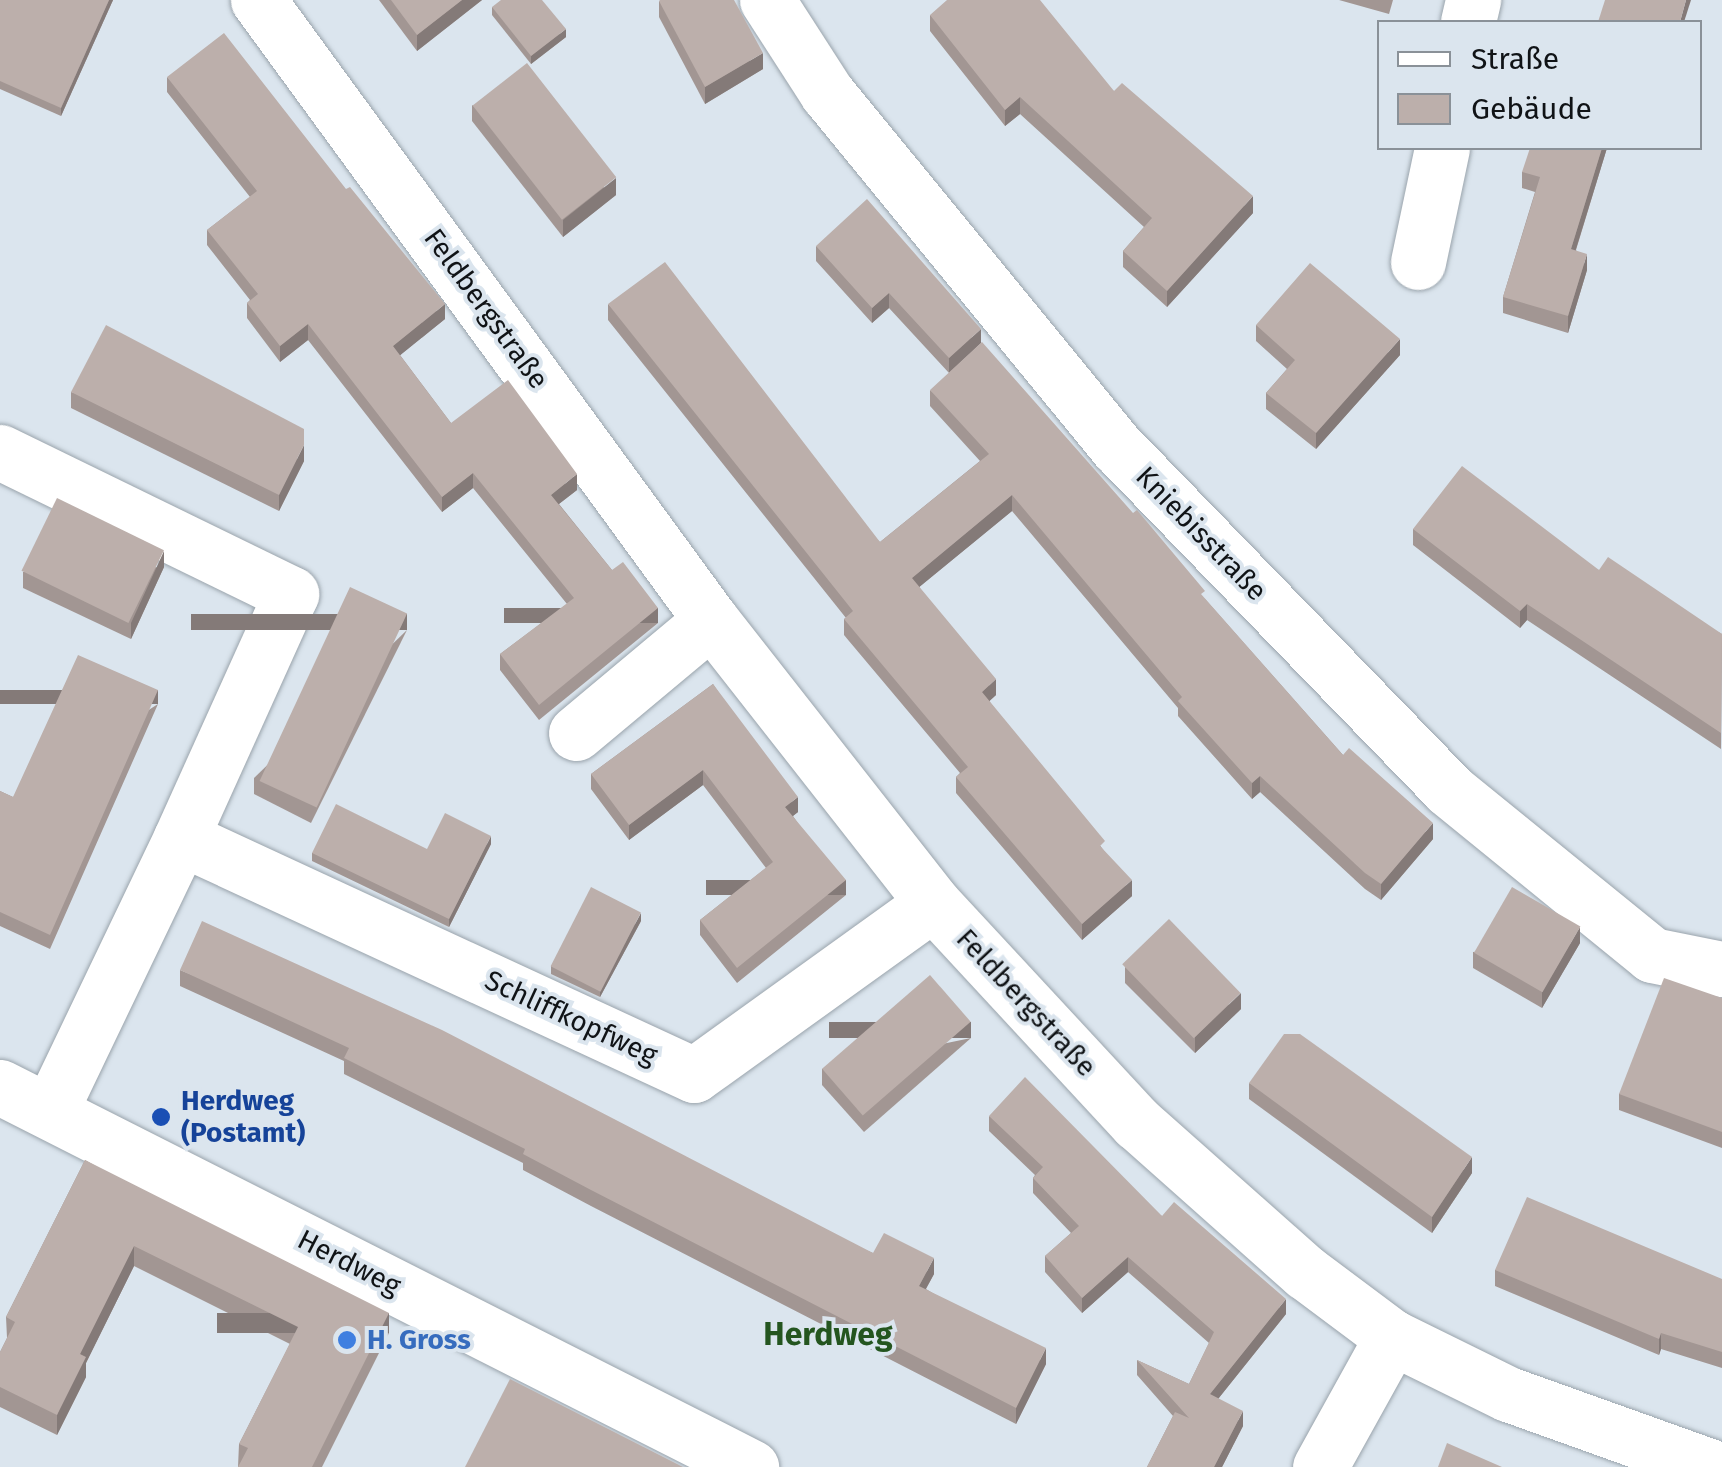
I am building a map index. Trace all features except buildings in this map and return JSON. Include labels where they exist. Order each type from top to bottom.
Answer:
[{"type":"street","name":"Feldbergstraße","points":[[258,0],[711,620],[933,903],[1136,1123],[1305,1272],[1392,1337],[1508,1394],[1712,1467]]},
{"type":"street","name":"Kniebisstraße","points":[[767,0],[827,93],[1118,448],[1448,789],[1652,955],[1722,969]]},
{"type":"street","points":[[1418,262],[1442,150]]},
{"type":"street","points":[[0,452],[290,594],[181,838],[16,1104]]},
{"type":"street","points":[[576,733],[711,620]]},
{"type":"street","name":"Schliffkopfweg","points":[[181,838],[694,1075],[933,903]]},
{"type":"street","name":"Herdweg","points":[[16,1104],[751,1467]]},
{"type":"street","points":[[1320,1467],[1392,1337]]},
{"type":"place","name":"Herdweg (Postamt)","points":[[161,1117]]},
{"type":"place","name":"H. Gross","points":[[347,1340]]},
{"type":"district","name":"Herdweg","points":[[828,1334]]}]
